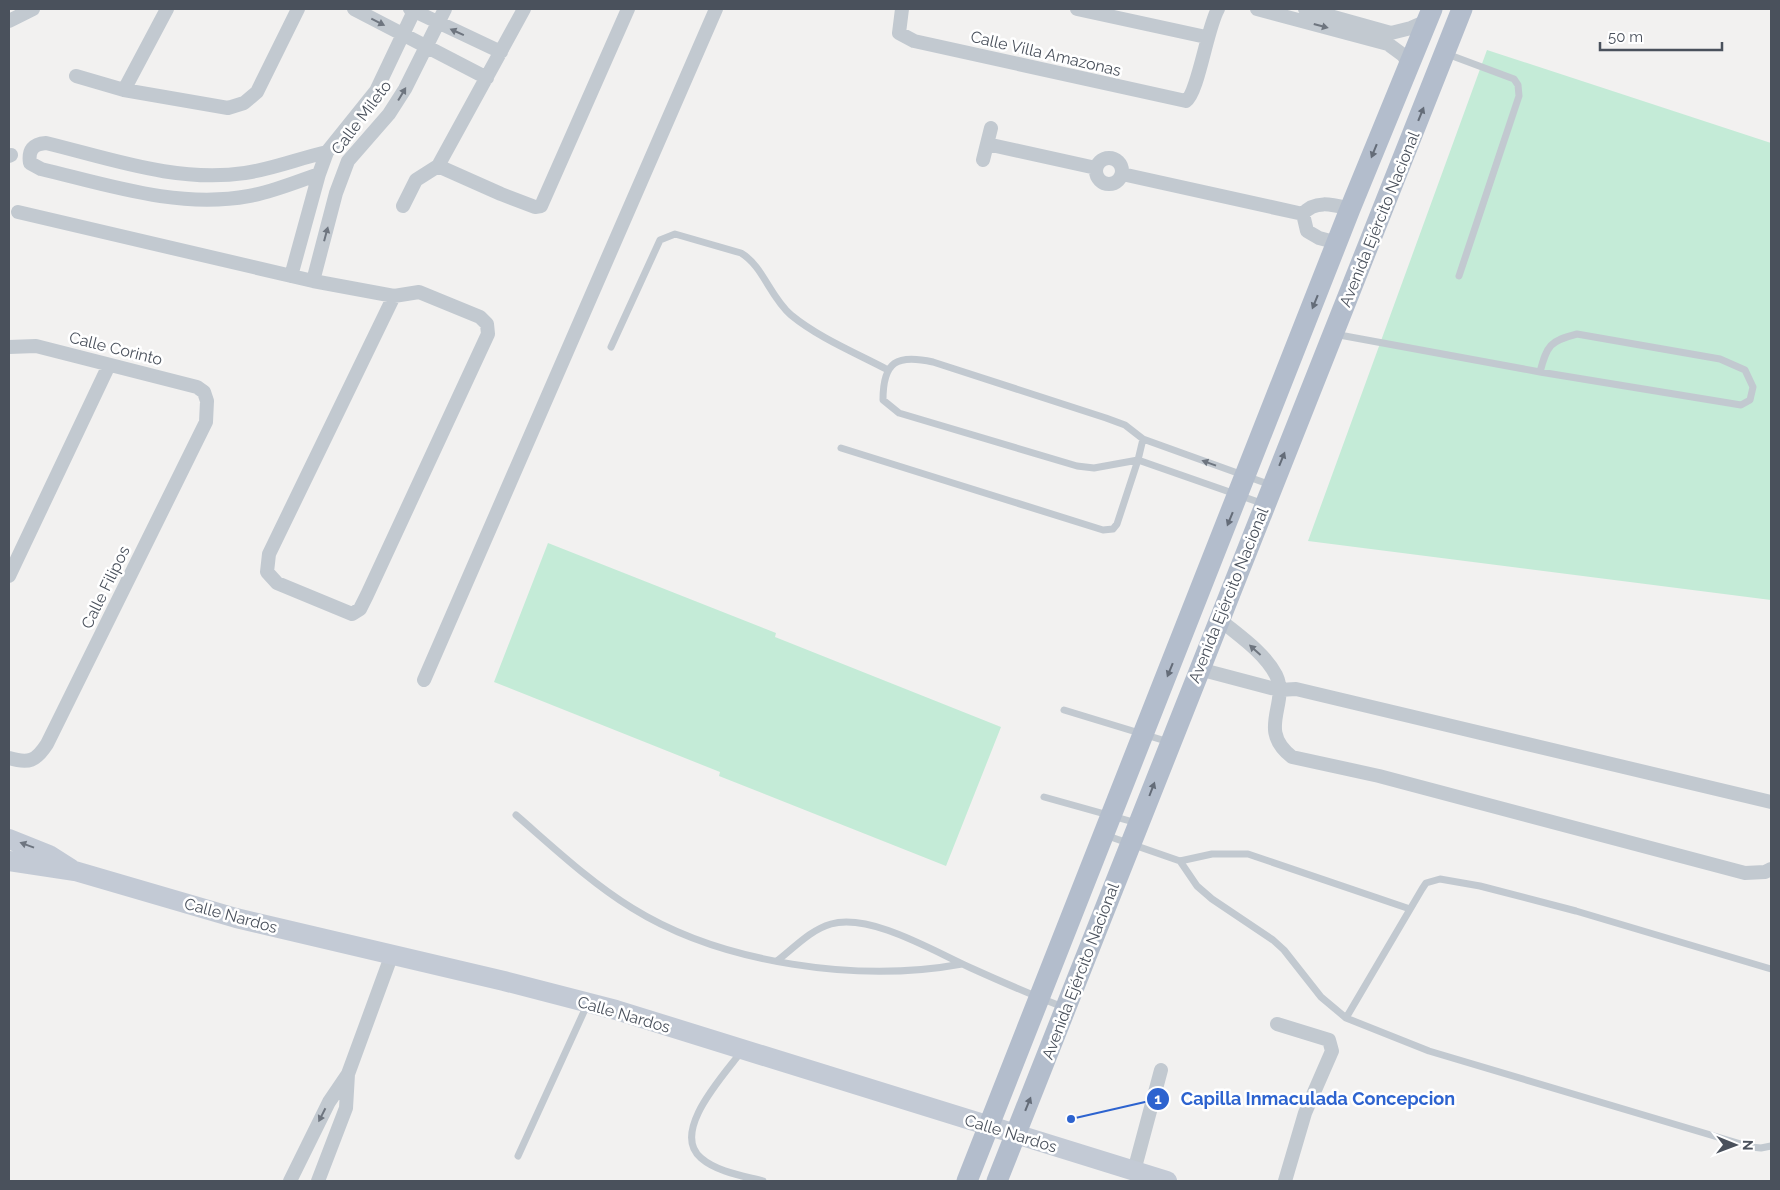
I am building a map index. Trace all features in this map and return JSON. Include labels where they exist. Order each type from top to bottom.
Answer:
[{"type":"main road","name":"Avenida Ejército Nacional","points":[[997,1181],[1462,9]]},
{"type":"main road","name":"Avenida Ejército Nacional","points":[[967,1181],[1243,486],[1350,209],[1429,15]]},
{"type":"street","points":[[9,21],[33,9]]},
{"type":"street","points":[[124,90],[167,9]]},
{"type":"street","points":[[76,76],[124,90],[228,108],[244,103],[257,92],[298,9]]},
{"type":"street","points":[[354,9],[486,78]]},
{"type":"street","name":"Calle Mileto","points":[[313,281],[336,193],[348,161],[389,114],[427,46],[444,9]]},
{"type":"street","points":[[403,206],[416,180],[438,166],[524,9]]},
{"type":"street","points":[[438,166],[501,194],[535,207],[541,206],[628,9]]},
{"type":"street","points":[[424,680],[716,9]]},
{"type":"street","name":"Calle Villa Amazonas","points":[[902,9],[899,33],[914,41],[1186,101],[1194,92],[1206,37]]},
{"type":"street","points":[[1077,9],[1206,37],[1218,9]]},
{"type":"street","points":[[1257,9],[1291,13],[1390,38],[1411,28],[1429,15]]},
{"type":"street","points":[[1305,9],[1390,38],[1409,64]]},
{"type":"street","points":[[413,10],[438,24],[501,52]]},
{"type":"street","name":"Calle Mileto","points":[[291,276],[319,174],[327,152],[376,91],[413,10]]},
{"type":"street","points":[[983,160],[991,128]]},
{"type":"street","points":[[319,174],[250,196],[192,200],[168,198],[41,169],[30,162],[29,155],[32,148],[38,144],[46,144],[174,174],[212,176],[246,173],[327,152]]},
{"type":"street","points":[[987,144],[1096,168],[1102,160],[1112,158],[1120,164],[1122,174],[1303,214]]},
{"type":"street","points":[[1303,214],[1310,208],[1323,204],[1350,209]]},
{"type":"street","points":[[18,212],[313,281],[394,296],[419,292],[480,317],[487,324],[488,334],[367,595],[360,609],[352,614],[277,583],[267,572],[269,554],[394,296]]},
{"type":"street","points":[[1303,214],[1307,231],[1319,238],[1338,243]]},
{"type":"street","name":"Calle Corinto","points":[[9,347],[36,346],[197,387],[204,392],[207,401]]},
{"type":"street","points":[[9,576],[109,365]]},
{"type":"street","name":"Calle Filipos","points":[[9,758],[27,762],[38,757],[48,744],[206,422],[207,401]]},
{"type":"street","points":[[1219,618],[1261,654],[1276,676],[1279,690],[1274,733],[1282,750],[1297,759],[1379,776],[1745,873],[1766,872],[1771,869]]},
{"type":"street","points":[[1199,669],[1279,690],[1296,689],[1771,802]]},
{"type":"street","name":"Calle Nardos","points":[[9,839],[49,854],[75,871]]},
{"type":"street","name":"Calle Nardos","points":[[9,861],[75,871],[236,918],[392,954],[588,1003],[1167,1181]]},
{"type":"street","points":[[293,1180],[329,1102],[348,1074],[392,954]]},
{"type":"street","points":[[1277,1024],[1329,1040],[1332,1051],[1305,1113],[1285,1181]]},
{"type":"street","points":[[1134,1171],[1161,1070]]},
{"type":"street","points":[[318,1181],[346,1108],[348,1074]]},
{"type":"lane","points":[[1445,54],[1514,79],[1518,86],[1519,96],[1459,276]]},
{"type":"lane","points":[[611,347],[660,240],[675,234],[741,253],[751,259],[771,293],[791,314],[808,326],[888,370]]},
{"type":"lane","points":[[1333,334],[1540,372],[1741,406],[1750,400],[1754,387],[1745,370],[1720,359],[1577,334],[1556,340],[1545,351],[1540,372]]},
{"type":"lane","points":[[906,358],[933,362],[1106,418],[1124,425],[1143,439],[1243,486],[1268,494],[1138,460],[1094,468],[1077,466],[899,413],[883,400],[883,389],[888,370],[895,361],[906,358]]},
{"type":"lane","points":[[841,448],[1103,530],[1113,529],[1117,524],[1143,439]]},
{"type":"lane","points":[[1064,710],[1170,742]]},
{"type":"lane","points":[[1044,797],[1139,823]]},
{"type":"lane","points":[[516,815],[632,908],[692,937],[729,949],[778,961],[876,971],[917,971],[962,964]]},
{"type":"lane","points":[[1105,835],[1180,861],[1212,854],[1248,854],[1410,909]]},
{"type":"lane","points":[[1180,861],[1197,886],[1212,899],[1284,950],[1321,997],[1346,1018],[1372,1030],[1439,1054],[1751,1146],[1761,1148],[1771,1146]]},
{"type":"lane","points":[[1346,1018],[1426,883],[1440,879],[1576,910],[1771,969]]},
{"type":"lane","points":[[778,961],[821,928],[845,922],[859,923],[921,942],[962,964],[1066,1008]]},
{"type":"lane","points":[[518,1156],[588,1003]]},
{"type":"lane","points":[[743,1050],[700,1108],[691,1129],[692,1145],[701,1158],[723,1170],[763,1181]]},
{"type":"green space","points":[[1487,50],[1771,143],[1771,600],[1308,541]]},
{"type":"green space","points":[[548,543],[776,633],[775,637],[1001,727],[946,866],[719,776],[720,772],[494,682]]},
{"type":"place","name":"Capilla Inmaculada Concepcion","points":[[1071,1119]]}]
